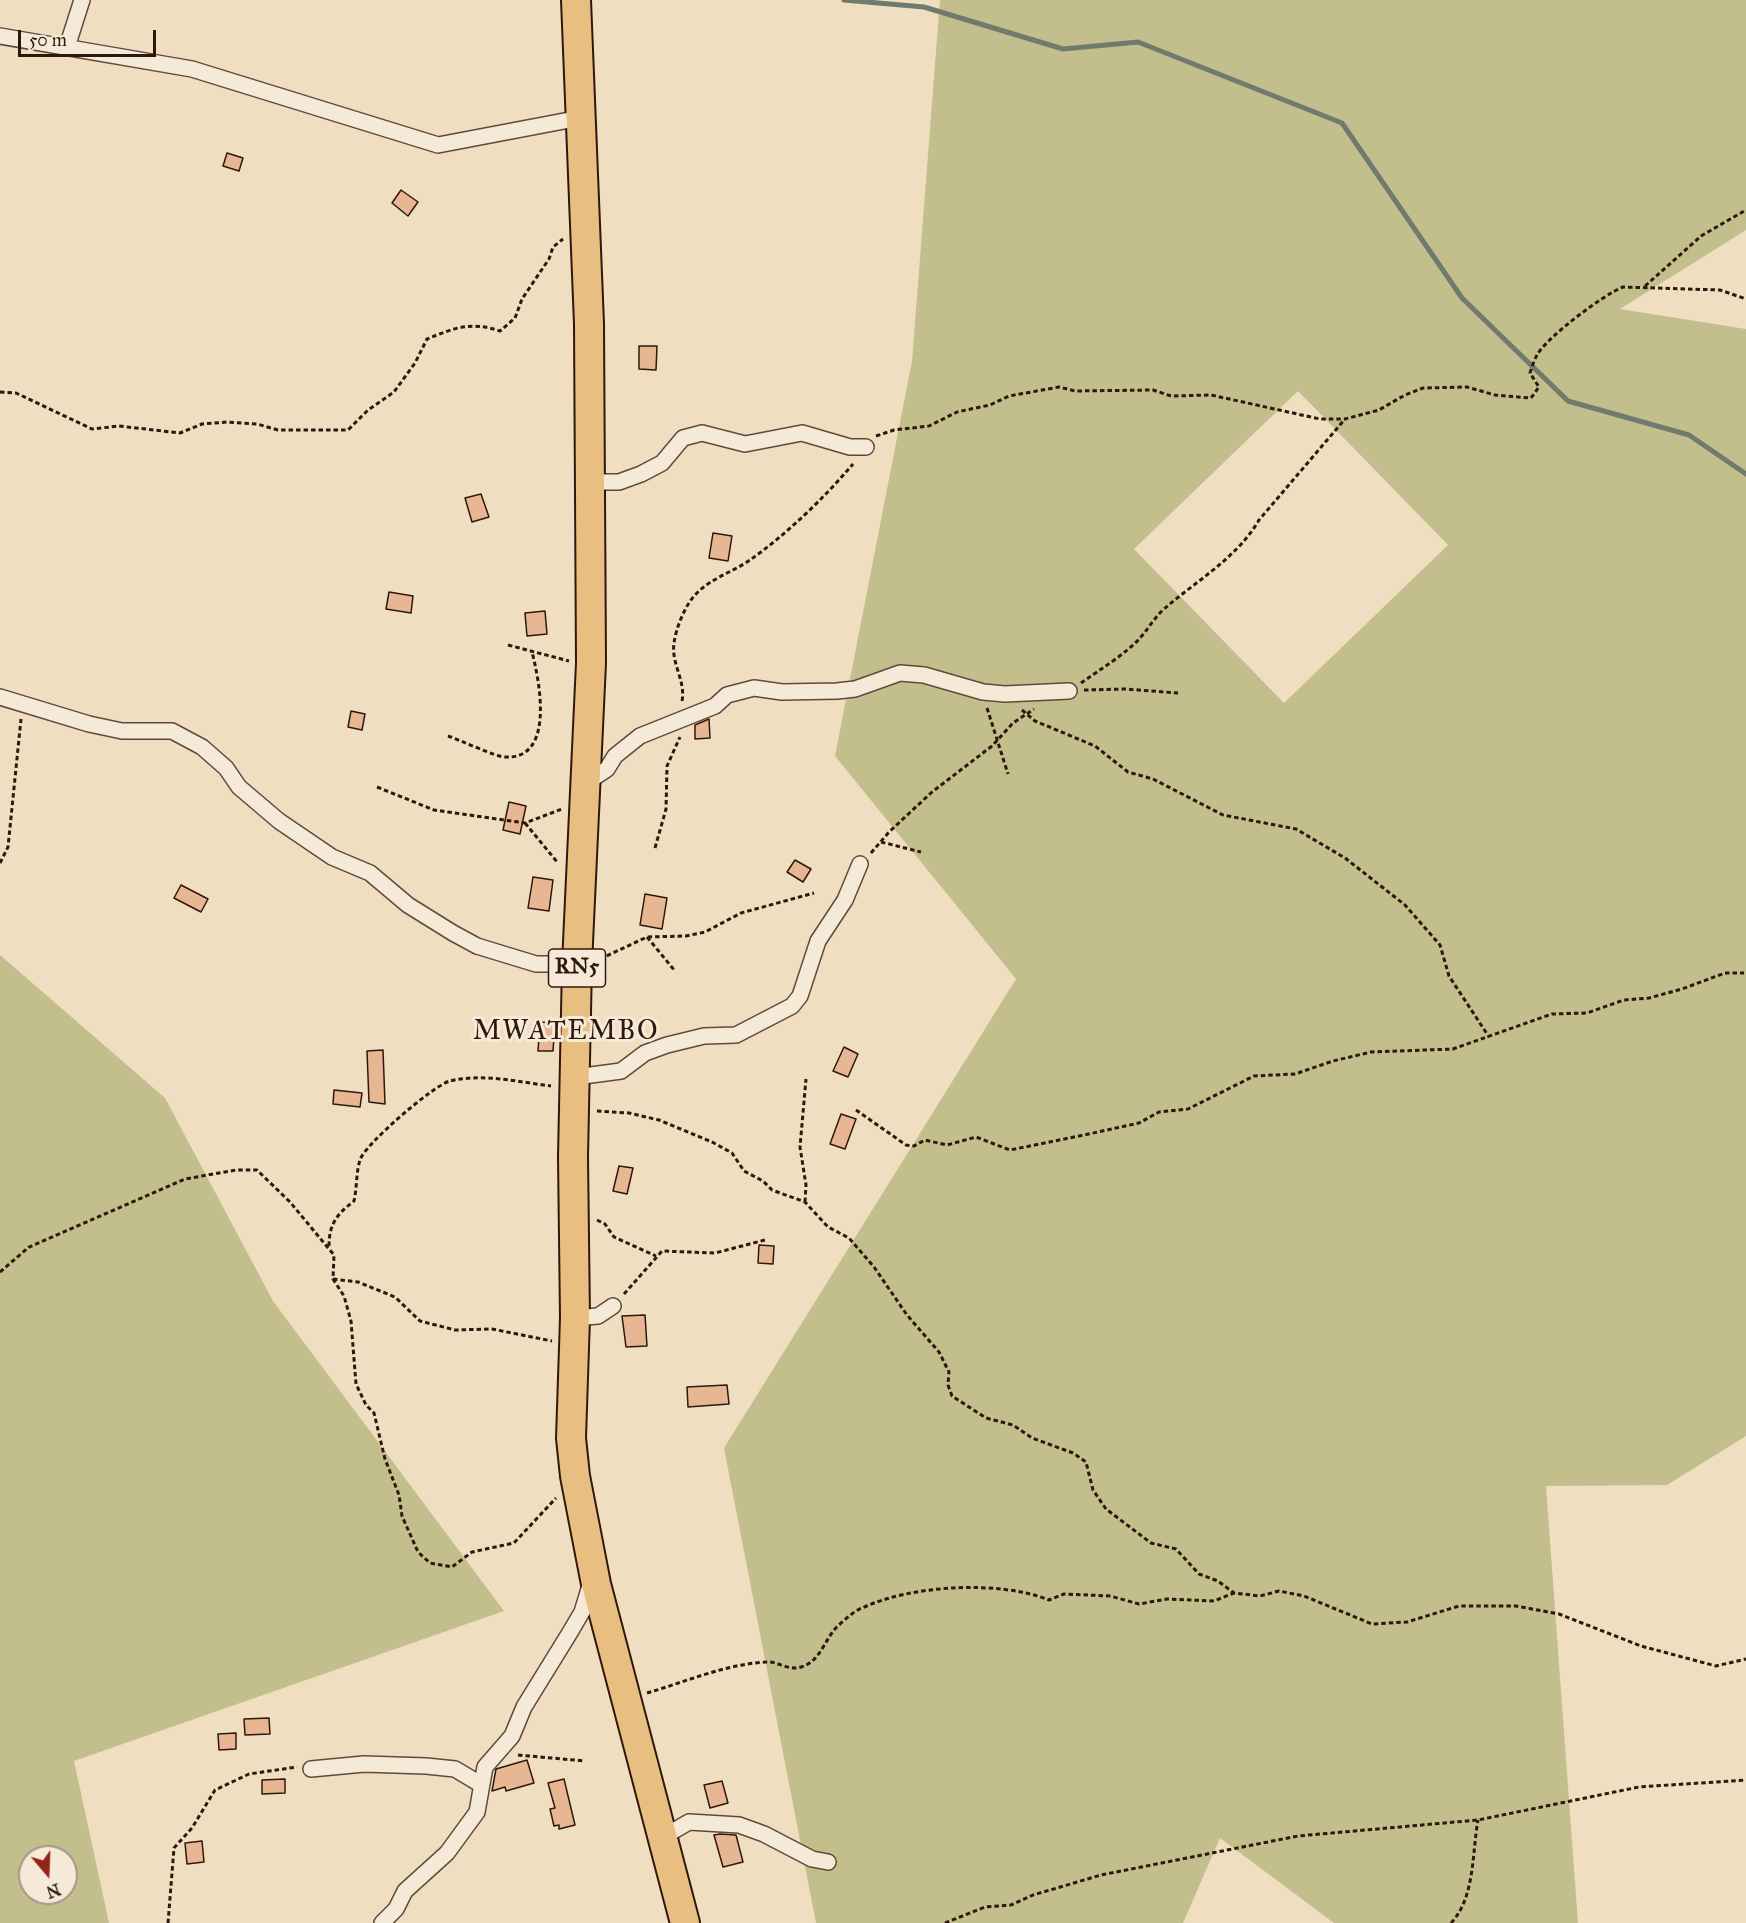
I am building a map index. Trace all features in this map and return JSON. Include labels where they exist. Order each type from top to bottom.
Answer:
[{"type":"highway","name":"RN5","points":[[576,0],[586,220],[591,663],[577,964],[571,1438],[575,1476],[597,1584],[685,1923]]},
{"type":"street","points":[[67,47],[82,0]]},
{"type":"street","points":[[0,36],[192,69],[438,144],[580,118]]},
{"type":"street","points":[[589,482],[619,482],[641,474],[662,464],[683,438],[702,432],[745,444],[802,433],[849,447],[866,447]]},
{"type":"street","points":[[586,789],[607,769],[615,756],[639,736],[715,706],[727,695],[754,688],[782,692],[837,691],[855,689],[900,673],[924,675],[982,692],[1005,694],[1069,691]]},
{"type":"street","points":[[0,697],[122,731],[172,731],[202,747],[226,768],[239,787],[287,827],[332,857],[370,873],[408,905],[453,933],[477,946],[536,964],[577,964]]},
{"type":"street","points":[[576,1092],[621,1071],[645,1053],[704,1036],[736,1035],[792,1005],[800,996],[818,941],[845,900],[860,864]]},
{"type":"street","points":[[574,1328],[613,1306]]},
{"type":"street","points":[[382,1923],[396,1909],[405,1891],[447,1853],[477,1812],[481,1796],[480,1784],[485,1767],[512,1736],[524,1707],[582,1612],[589,1589],[597,1584]]},
{"type":"street","points":[[311,1769],[364,1764],[426,1766],[455,1769],[480,1784]]},
{"type":"street","points":[[663,1837],[689,1822],[740,1825],[764,1833],[812,1859],[828,1862]]},
{"type":"path","points":[[1643,287],[1701,236],[1746,210]]},
{"type":"path","points":[[0,391],[16,393],[92,429],[119,426],[180,433],[202,424],[227,422],[257,424],[278,430],[348,430],[368,410],[394,392],[415,363],[427,339],[452,328],[481,324],[500,331],[515,318],[522,299],[549,259],[553,247],[586,220]]},
{"type":"path","points":[[655,848],[666,809],[667,766],[682,732],[685,718],[684,693],[675,659],[674,643],[684,611],[696,594],[749,561],[807,515],[872,437],[894,430],[929,426],[957,412],[990,405],[1009,396],[1059,387],[1075,391],[1153,390],[1171,396],[1211,395],[1320,419],[1345,419],[1379,410],[1405,395],[1424,388],[1467,387],[1495,395],[1531,398],[1539,387],[1530,373],[1537,355],[1551,337],[1609,292],[1623,287],[1720,290],[1746,298]]},
{"type":"path","points":[[860,864],[932,792],[998,740],[1013,723],[1041,704],[1069,691],[1141,637],[1154,618],[1215,568],[1252,532],[1258,520],[1345,419]]},
{"type":"path","points":[[508,645],[560,660],[591,663]]},
{"type":"path","points":[[448,736],[505,758],[526,751],[535,738],[542,716],[532,652]]},
{"type":"path","points":[[1069,691],[1103,689],[1178,693]]},
{"type":"path","points":[[982,692],[1008,774]]},
{"type":"path","points":[[1005,694],[1027,714],[1063,734],[1095,746],[1128,772],[1153,779],[1223,815],[1296,829],[1345,858],[1404,905],[1440,945],[1449,976],[1489,1037]]},
{"type":"path","points":[[0,863],[8,847],[23,705]]},
{"type":"path","points":[[377,788],[434,810],[525,823],[569,806],[586,789]]},
{"type":"path","points":[[525,823],[560,865]]},
{"type":"path","points":[[881,842],[921,852]]},
{"type":"path","points":[[577,964],[603,959],[626,945],[647,937],[686,936],[705,932],[741,913],[814,893]]},
{"type":"path","points":[[647,937],[663,953],[675,971]]},
{"type":"path","points":[[856,1110],[906,1145],[914,1146],[925,1140],[947,1145],[976,1137],[1010,1150],[1139,1122],[1159,1112],[1188,1109],[1254,1076],[1295,1074],[1333,1061],[1371,1052],[1453,1049],[1552,1014],[1587,1013],[1623,1000],[1649,998],[1682,989],[1725,973],[1744,973]]},
{"type":"path","points":[[329,1246],[331,1224],[340,1211],[354,1201],[360,1159],[370,1144],[448,1081],[499,1077],[576,1092],[629,1113],[683,1129],[732,1153],[744,1171],[763,1181],[772,1190],[805,1202],[828,1227],[849,1238],[874,1267],[907,1315],[930,1339],[949,1372],[948,1385],[952,1396],[962,1405],[986,1418],[1013,1425],[1032,1438],[1074,1453],[1086,1461],[1093,1490],[1106,1509],[1151,1543],[1176,1549],[1199,1574],[1218,1581],[1234,1593]]},
{"type":"path","points":[[805,1202],[806,1185],[800,1147],[806,1079]]},
{"type":"path","points":[[0,1272],[29,1247],[185,1179],[236,1170],[257,1170],[268,1178],[329,1246],[333,1255],[333,1279],[344,1296],[351,1321],[356,1384],[366,1405],[374,1413],[385,1459],[399,1495],[402,1516],[418,1552],[430,1563],[452,1567],[472,1552],[514,1543],[575,1476]]},
{"type":"path","points":[[573,1199],[605,1224],[614,1237],[657,1256]]},
{"type":"path","points":[[613,1306],[657,1256],[667,1249],[715,1253],[765,1240]]},
{"type":"path","points":[[333,1279],[371,1286],[402,1301],[409,1312],[420,1321],[455,1330],[492,1329],[553,1341],[574,1328]]},
{"type":"path","points":[[627,1699],[742,1665],[769,1661],[785,1667],[800,1668],[812,1662],[835,1628],[860,1608],[900,1594],[1004,1588],[1031,1593],[1049,1600],[1064,1594],[1110,1596],[1139,1604],[1167,1599],[1214,1601],[1234,1593],[1260,1596],[1279,1591],[1304,1596],[1372,1623],[1407,1622],[1459,1606],[1516,1606],[1559,1614],[1641,1646],[1716,1666],[1746,1659]]},
{"type":"path","points":[[498,1754],[585,1761]]},
{"type":"path","points":[[168,1923],[174,1848],[192,1828],[215,1790],[249,1774],[291,1766],[311,1769]]},
{"type":"path","points":[[945,1923],[986,1906],[1011,1905],[1033,1895],[1101,1875],[1298,1836],[1478,1820],[1639,1787],[1746,1780]]},
{"type":"path","points":[[1451,1923],[1462,1912],[1470,1879],[1478,1820]]},
{"type":"shaded area","points":[[940,0],[1746,0],[1746,230],[1620,309],[1746,329],[1746,1436],[1667,1485],[1546,1486],[1578,1923],[1334,1923],[1220,1838],[1183,1923],[816,1923],[724,1448],[1016,979],[835,756],[912,361]],"holes":[[[1298,391],[1448,545],[1284,703],[1134,549]]]},
{"type":"shaded area","points":[[0,955],[165,1098],[273,1301],[504,1611],[74,1761],[109,1923],[0,1923]]},
{"type":"building","points":[[227,153],[243,158],[239,171],[223,166]]},
{"type":"building","points":[[401,190],[418,202],[408,216],[392,203]]},
{"type":"building","points":[[639,346],[657,346],[656,370],[639,369]]},
{"type":"building","points":[[481,494],[489,517],[472,522],[465,498]]},
{"type":"building","points":[[713,533],[732,536],[728,561],[709,558]]},
{"type":"building","points":[[389,592],[413,596],[411,613],[386,609]]},
{"type":"building","points":[[545,611],[547,634],[527,636],[525,613]]},
{"type":"building","points":[[351,711],[365,714],[362,730],[348,727]]},
{"type":"building","points":[[709,719],[710,738],[695,739],[695,725]]},
{"type":"building","points":[[509,802],[526,806],[520,834],[503,830]]},
{"type":"building","points":[[795,860],[811,869],[803,882],[787,872]]},
{"type":"building","points":[[533,877],[553,880],[549,911],[528,908]]},
{"type":"building","points":[[181,885],[208,899],[201,912],[174,898]]},
{"type":"building","points":[[645,894],[667,898],[662,929],[640,925]]},
{"type":"building","points":[[540,1022],[555,1023],[553,1051],[538,1051]]},
{"type":"building","points":[[844,1047],[858,1054],[848,1077],[833,1071]]},
{"type":"building","points":[[383,1050],[385,1104],[369,1102],[367,1051]]},
{"type":"building","points":[[334,1090],[362,1093],[360,1107],[333,1104]]},
{"type":"building","points":[[841,1114],[856,1119],[845,1149],[830,1144]]},
{"type":"building","points":[[619,1166],[633,1168],[627,1194],[613,1191]]},
{"type":"building","points":[[759,1245],[774,1246],[773,1264],[758,1263]]},
{"type":"building","points":[[645,1315],[647,1346],[626,1347],[622,1316]]},
{"type":"building","points":[[727,1385],[729,1404],[688,1407],[687,1387]]},
{"type":"building","points":[[269,1718],[270,1734],[245,1735],[244,1719]]},
{"type":"building","points":[[236,1733],[236,1749],[219,1750],[218,1734]]},
{"type":"building","points":[[527,1760],[534,1783],[506,1791],[505,1787],[492,1791],[496,1769]]},
{"type":"building","points":[[285,1779],[285,1793],[262,1794],[262,1780]]},
{"type":"building","points":[[564,1779],[575,1825],[559,1829],[559,1825],[554,1826],[550,1809],[555,1808],[548,1783]]},
{"type":"building","points":[[722,1781],[728,1803],[710,1808],[704,1785]]},
{"type":"building","points":[[714,1835],[736,1835],[743,1862],[723,1867]]},
{"type":"building","points":[[202,1841],[204,1862],[187,1864],[185,1843]]},
{"type":"waterway","points":[[844,0],[924,7],[1063,49],[1138,42],[1342,123],[1462,298],[1568,401],[1689,435],[1746,474]]},
{"type":"district","name":"MWATEMBO","points":[[566,1032]]}]
